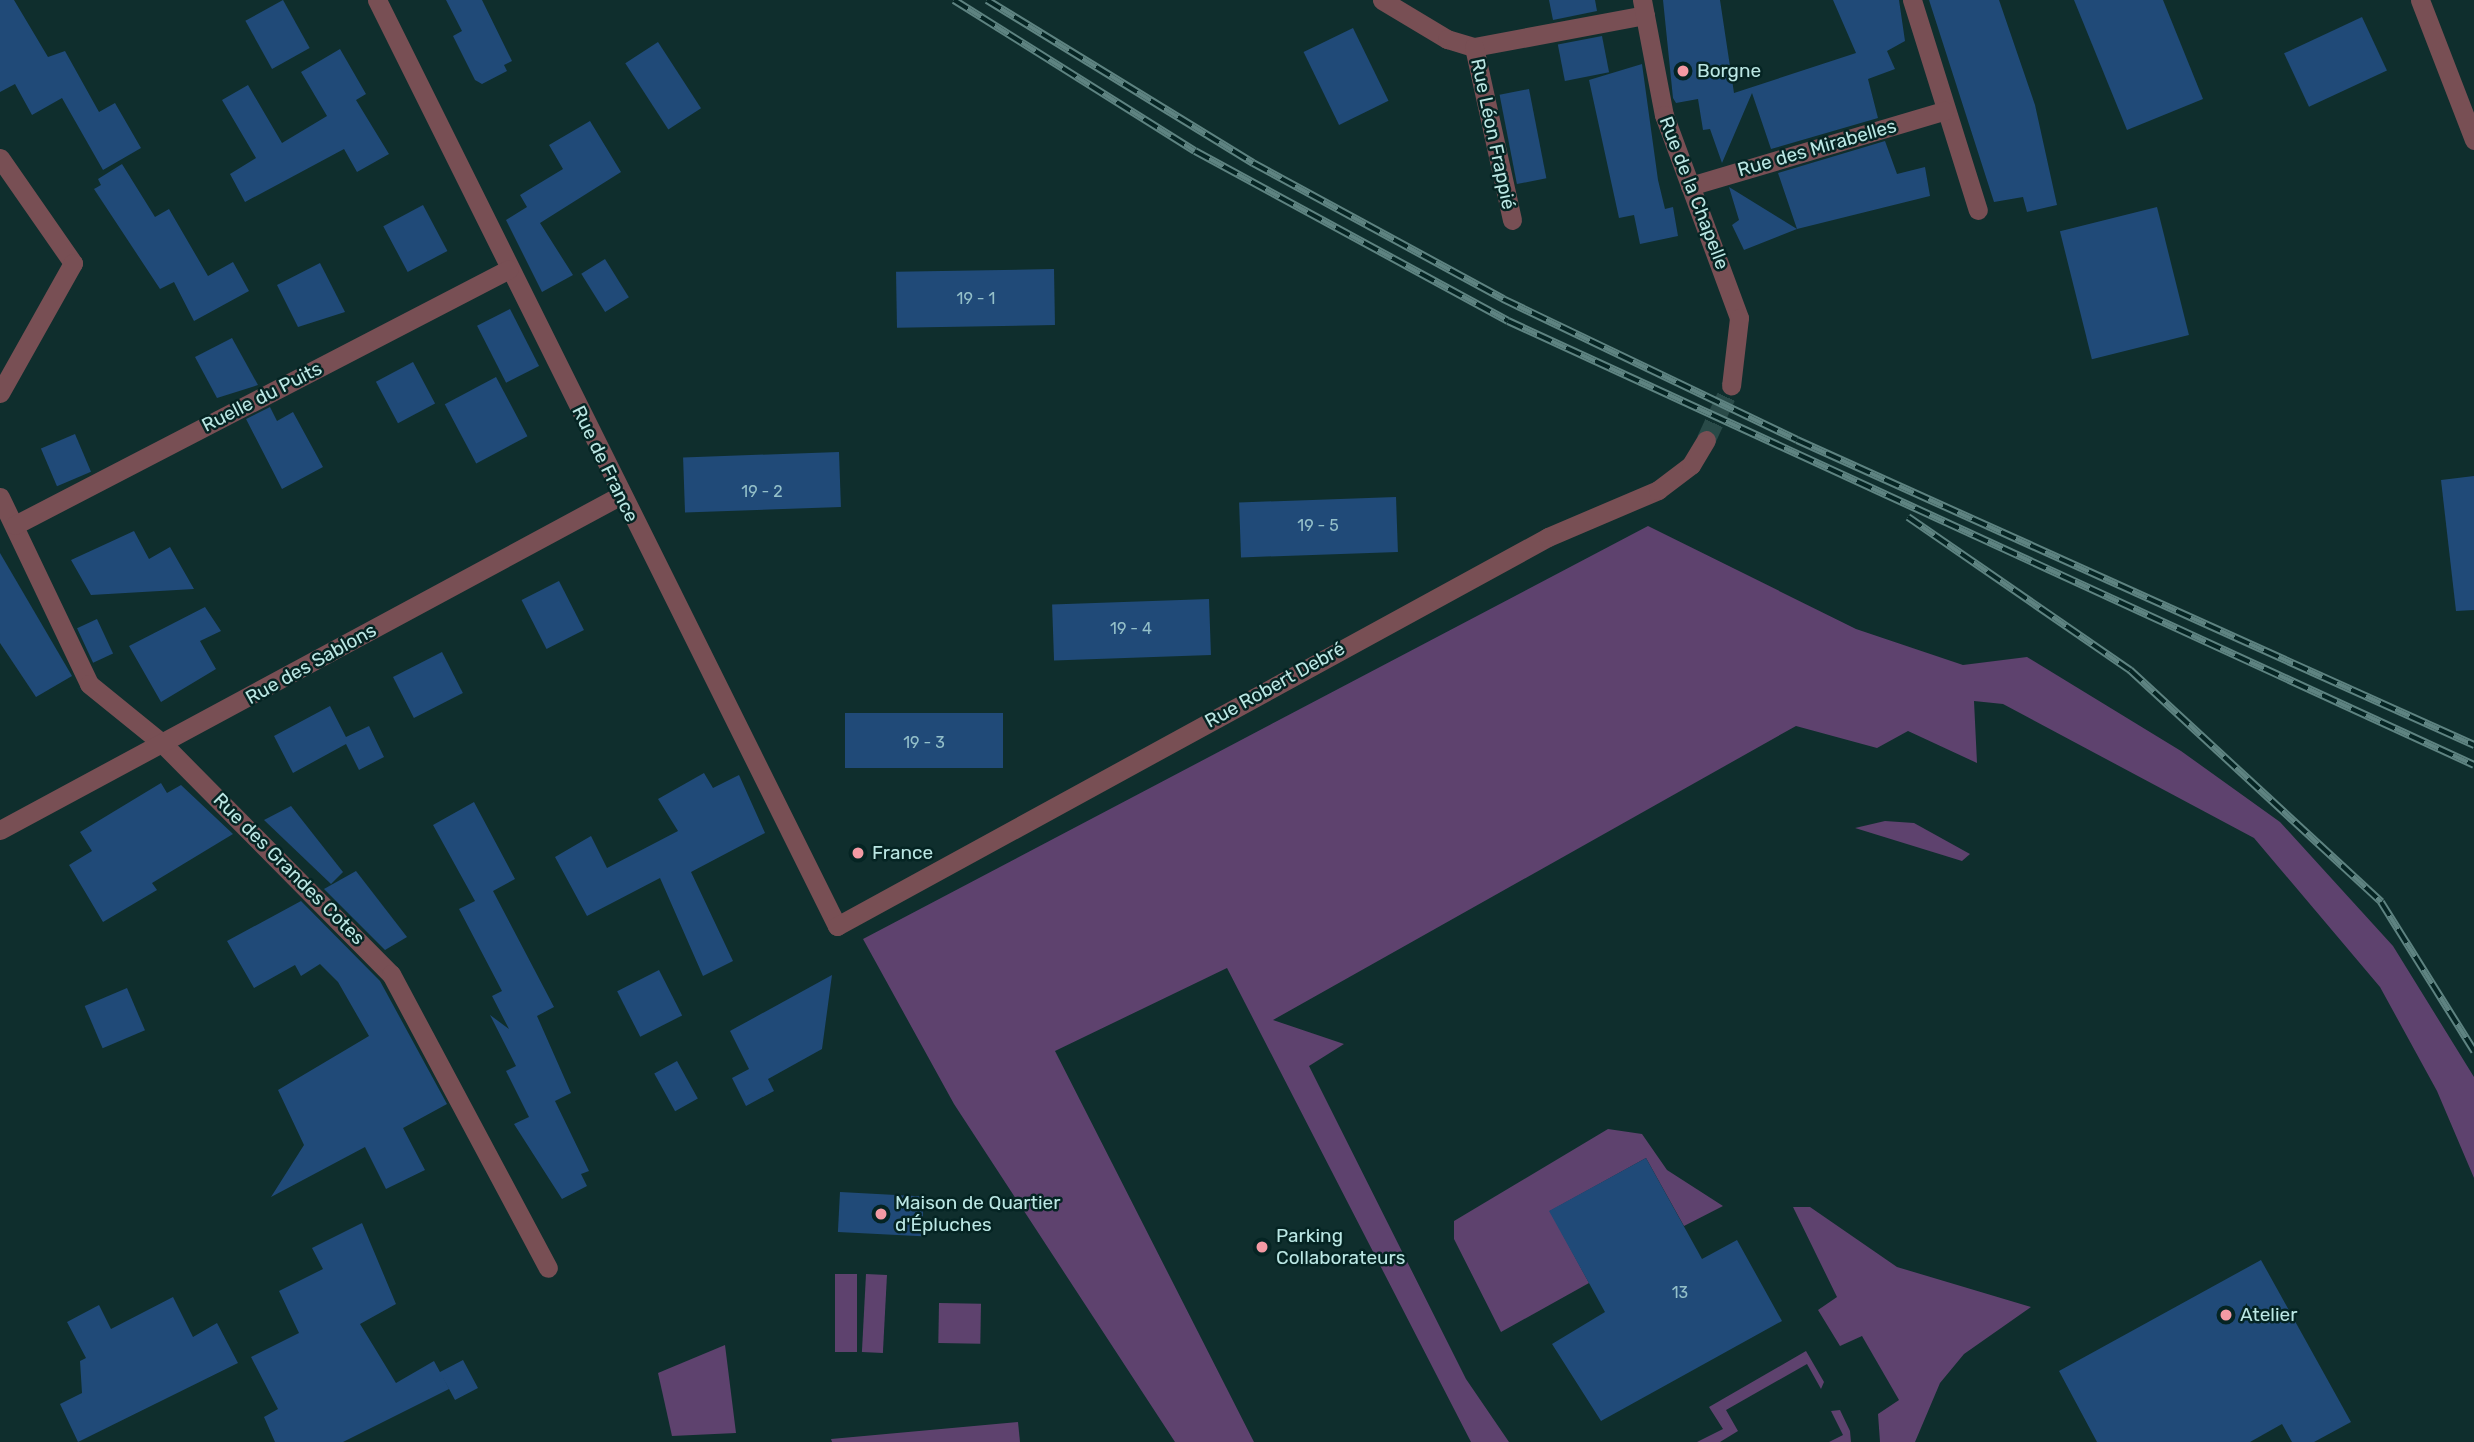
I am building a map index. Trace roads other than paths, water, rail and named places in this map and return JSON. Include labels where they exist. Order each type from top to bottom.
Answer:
[{"type":"street","name":"Rue de France","points":[[377,0],[837,926]]},
{"type":"street","name":"Rue Léon Frappié","points":[[1382,0],[1447,39],[1474,47],[1644,8]]},
{"type":"street","points":[[1912,0],[1944,111],[1978,210]]},
{"type":"street","points":[[2420,0],[2474,140]]},
{"type":"street","name":"Rue de la Chapelle","points":[[1644,8],[1664,116],[1739,318],[1731,386]]},
{"type":"street","name":"Rue Léon Frappié","points":[[1474,47],[1511,220]]},
{"type":"street","name":"Rue des Mirabelles","points":[[1690,186],[1944,111]]},
{"type":"street","points":[[0,158],[73,263],[4,373],[0,393]]},
{"type":"street","name":"Ruelle du Puits","points":[[15,525],[509,269]]},
{"type":"street","name":"Rue Robert Debré","points":[[837,926],[1548,537],[1658,489],[1690,465],[1706,440]]},
{"type":"street","name":"Rue des Sablons","points":[[0,831],[621,495]]},
{"type":"street","name":"Rue des Grandes Cotes","points":[[0,497],[89,684],[163,744],[391,974],[548,1268]]},
{"type":"tunnel","points":[[1706,440],[1731,386]]},
{"type":"railway","points":[[954,0],[1195,151],[1508,321],[2474,765]]},
{"type":"railway","points":[[987,0],[1253,163],[1503,299],[1797,440],[2474,745]]},
{"type":"railway","points":[[1908,517],[2130,670],[2381,902],[2474,1051]]},
{"type":"place","name":"Borgne","points":[[1683,71]]},
{"type":"place","name":"France","points":[[858,853]]},
{"type":"place","name":"Maison de Quartier d'Épluches","points":[[881,1214]]},
{"type":"place","name":"Parking Collaborateurs","points":[[1262,1247]]},
{"type":"place","name":"Atelier","points":[[2226,1315]]}]
